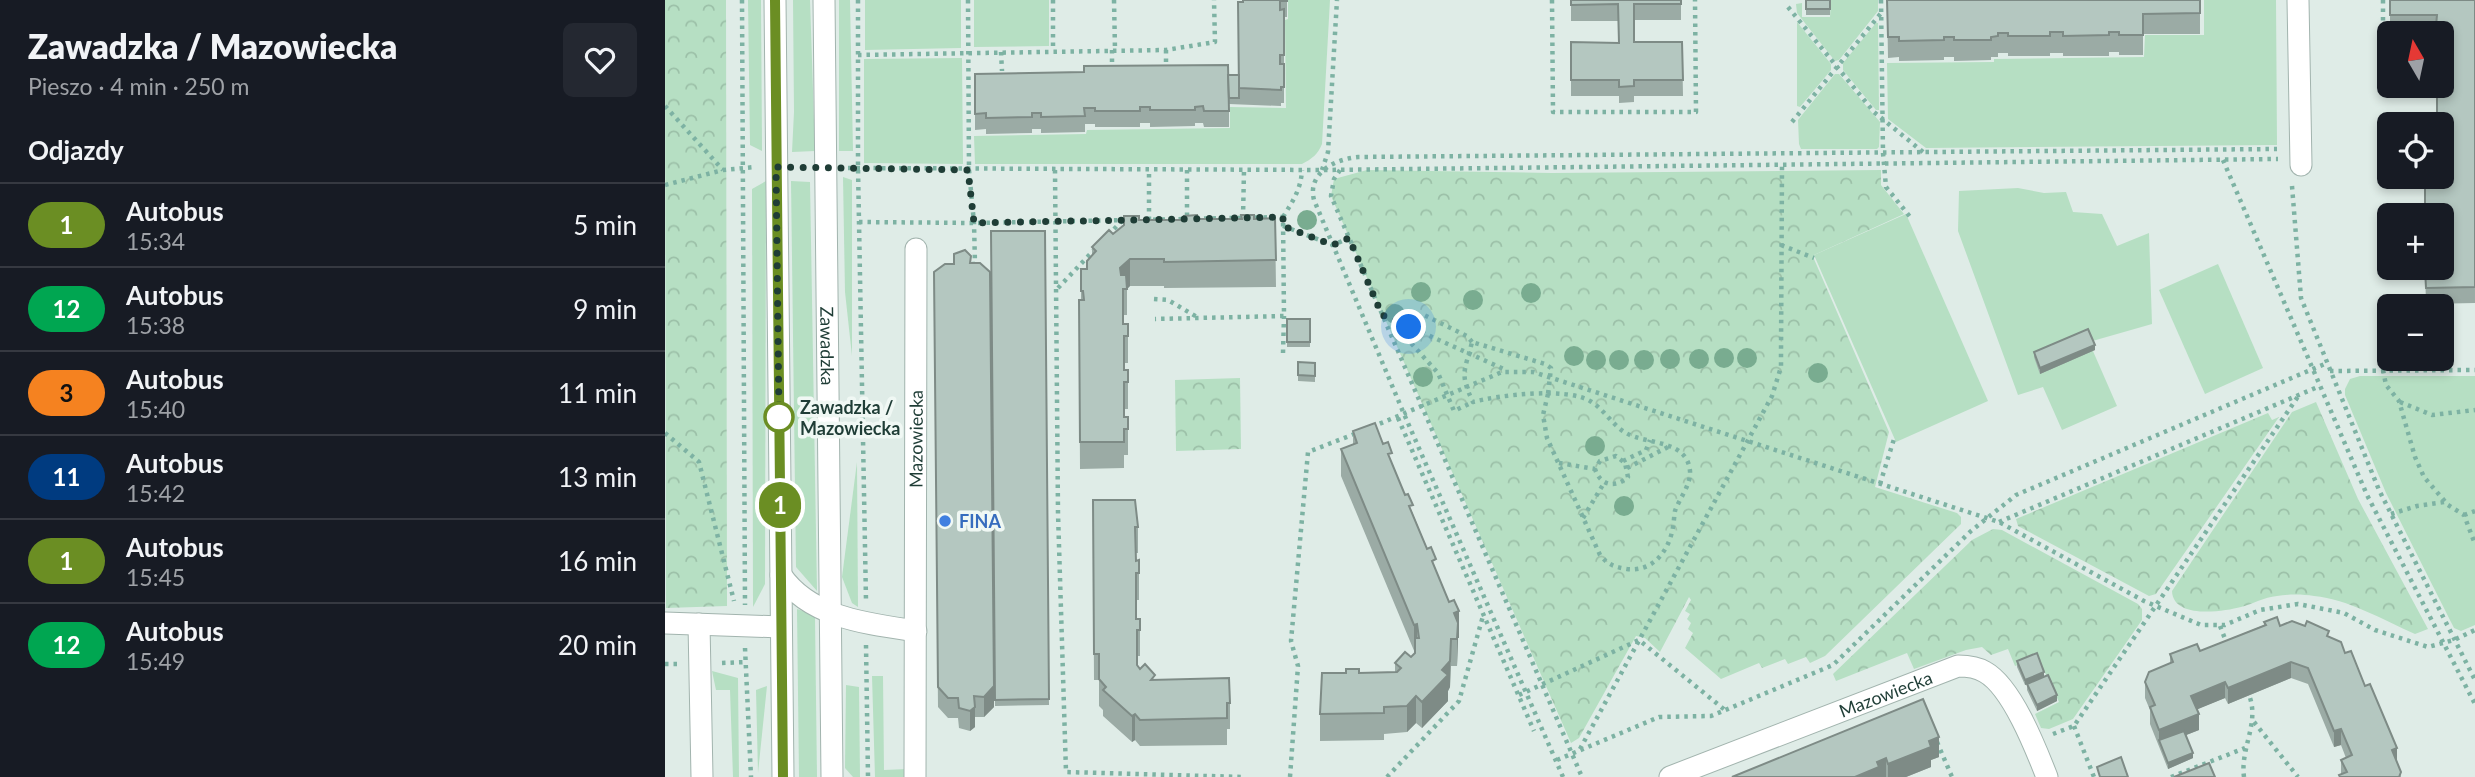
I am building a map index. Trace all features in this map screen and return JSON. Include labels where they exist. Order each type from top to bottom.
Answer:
[{"type":"street","points":[[775,0],[783,777]]},
{"type":"street","name":"Zawadzka","points":[[824,0],[832,777]]},
{"type":"street","points":[[2292,169],[2298,0]]},
{"type":"street","name":"Mazowiecka","points":[[915,777],[916,249]]},
{"type":"street","points":[[781,575],[807,600],[830,612],[916,631]]},
{"type":"street","points":[[665,623],[781,626]]},
{"type":"street","points":[[699,624],[702,777]]},
{"type":"street","name":"Mazowiecka","points":[[1670,777],[1958,666],[1987,672],[1999,685],[2033,742],[2047,777]]},
{"type":"path","points":[[665,433],[699,462],[733,600],[745,608],[742,0]]},
{"type":"path","points":[[858,0],[858,168],[868,777]]},
{"type":"path","points":[[968,0],[968,170],[974,223]]},
{"type":"path","points":[[1053,0],[1053,51]]},
{"type":"path","points":[[1112,65],[1114,0]]},
{"type":"path","points":[[858,55],[1166,50],[1218,42],[1214,0]]},
{"type":"path","points":[[1337,0],[1328,152],[1311,191],[1404,414],[1563,777]]},
{"type":"path","points":[[1552,0],[1553,112],[1696,112],[1695,0]]},
{"type":"path","points":[[1881,0],[1886,187],[1910,218]]},
{"type":"path","points":[[2383,0],[2383,21]]},
{"type":"path","points":[[1788,7],[1874,112],[1923,152]]},
{"type":"path","points":[[1792,122],[1882,12]]},
{"type":"path","points":[[1166,50],[1166,64]]},
{"type":"path","points":[[1001,52],[1002,71]]},
{"type":"path","points":[[665,106],[723,170]]},
{"type":"path","points":[[1322,170],[1341,160],[1358,157],[2270,148],[2283,151]]},
{"type":"path","points":[[825,168],[1341,170],[2223,160],[2292,169],[2299,290],[2379,491],[2475,680]]},
{"type":"path","points":[[2223,160],[2367,495],[2475,704]]},
{"type":"path","points":[[1580,750],[1772,396],[1781,367],[1781,166]]},
{"type":"path","points":[[665,185],[723,170],[776,167]]},
{"type":"path","points":[[1055,170],[1058,513],[1066,775],[1243,777]]},
{"type":"path","points":[[1149,170],[1149,220]]},
{"type":"path","points":[[1187,170],[1187,219]]},
{"type":"path","points":[[1243,218],[1244,170]]},
{"type":"path","points":[[1283,353],[1283,217],[1297,196],[1302,170]]},
{"type":"path","points":[[1341,170],[1334,179],[1331,196],[1582,777]]},
{"type":"path","points":[[859,222],[974,223],[1283,217]]},
{"type":"path","points":[[1057,289],[1122,220]]},
{"type":"path","points":[[1283,226],[1333,245],[1349,238]]},
{"type":"path","points":[[1781,246],[1814,258]]},
{"type":"path","points":[[1154,299],[1168,300],[1198,318]]},
{"type":"path","points":[[1382,315],[1509,371],[1533,372],[1999,522],[2157,606],[2201,625],[2220,626],[2260,610],[2298,604],[2344,613],[2375,630],[2428,647],[2475,630]]},
{"type":"path","points":[[1409,327],[1413,348],[1438,373],[1454,411],[1473,402],[1494,397],[1548,394],[1579,396],[1599,407],[1625,433],[1678,449],[1687,461],[1690,472],[1674,514],[1670,538],[1656,562],[1639,570],[1615,567],[1606,563],[1600,555],[1547,438],[1543,415],[1548,394],[1551,378],[1551,368],[1472,342],[1467,336],[1424,315],[1415,317],[1409,327]]},
{"type":"path","points":[[1155,319],[1284,316]]},
{"type":"path","points":[[1472,342],[1463,371],[1473,402]]},
{"type":"path","points":[[1557,760],[1659,717],[1700,718],[1833,665],[1971,531],[2005,502],[2028,489],[2327,363]]},
{"type":"path","points":[[2330,371],[2377,370]]},
{"type":"path","points":[[2454,370],[2475,370]]},
{"type":"path","points":[[1372,427],[1509,371]]},
{"type":"path","points":[[2383,371],[2386,385],[2399,401],[2408,436],[2424,477],[2445,502],[2464,516],[2475,544]]},
{"type":"path","points":[[1999,522],[2320,386]]},
{"type":"path","points":[[2033,742],[2074,726],[2299,395]]},
{"type":"path","points":[[2399,401],[2432,415],[2475,410]]},
{"type":"path","points":[[1398,417],[1534,731]]},
{"type":"path","points":[[1290,777],[1298,666],[1291,641],[1308,452],[1359,432]]},
{"type":"path","points":[[1880,484],[1894,439]]},
{"type":"path","points":[[1623,460],[1646,450],[1650,440]]},
{"type":"path","points":[[1627,468],[1670,446]]},
{"type":"path","points":[[1616,456],[1623,460],[1627,477],[1615,485],[1604,483],[1595,468],[1607,457],[1616,456]]},
{"type":"path","points":[[1558,463],[1595,468]]},
{"type":"path","points":[[1583,518],[1604,483]]},
{"type":"path","points":[[2391,514],[2445,502]]},
{"type":"path","points":[[2464,516],[2475,511]]},
{"type":"path","points":[[1387,777],[1459,701],[1483,615]]},
{"type":"path","points":[[745,625],[751,777]]},
{"type":"path","points":[[2220,626],[2232,654]]},
{"type":"path","points":[[1519,695],[1639,640]]},
{"type":"path","points":[[1639,640],[1725,710]]},
{"type":"path","points":[[2244,777],[2242,763],[2254,707],[2249,695]]},
{"type":"path","points":[[2253,721],[2298,777]]},
{"type":"path","points":[[2074,726],[2094,777]]},
{"type":"path","points":[[1932,731],[1952,777]]},
{"type":"path","points":[[2171,777],[2245,748]]},
{"type":"green space","points":[[665,0],[726,0],[727,606],[666,608]]},
{"type":"green space","points":[[748,0],[761,0],[762,151],[750,145]]},
{"type":"green space","points":[[793,0],[810,0],[815,151],[792,152]]},
{"type":"green space","points":[[839,0],[850,0],[853,151],[839,151]]},
{"type":"green space","points":[[865,0],[961,0],[961,48],[865,50]]},
{"type":"green space","points":[[974,0],[1049,0],[1049,46],[974,47]]},
{"type":"green space","points":[[1288,0],[1330,0],[1322,144],[1314,156],[1302,164],[975,164],[974,136],[1086,134],[1087,130],[1230,128],[1230,107],[1286,108],[1285,20],[1288,19]]},
{"type":"green space","points":[[1831,0],[1878,0],[1878,11],[1839,60],[1835,61],[1797,13],[1796,4],[1802,3],[1802,17],[1830,17]]},
{"type":"green space","points":[[2204,0],[2276,0],[2277,145],[1926,148],[1888,119],[1887,63],[2144,57],[2145,35],[2204,35]]},
{"type":"green space","points":[[1797,22],[1831,64],[1831,70],[1800,107],[1797,106]]},
{"type":"green space","points":[[1876,23],[1879,110],[1876,110],[1843,70],[1843,63]]},
{"type":"green space","points":[[962,58],[963,164],[864,163],[864,59]]},
{"type":"green space","points":[[1835,74],[1839,74],[1880,122],[1877,149],[1801,149],[1798,120]]},
{"type":"green space","points":[[1367,170],[1552,173],[1881,170],[1881,185],[1904,214],[1814,255],[1814,259],[1889,432],[1875,487],[1957,513],[1961,517],[1961,524],[1825,656],[1810,663],[1806,657],[1788,664],[1785,659],[1762,668],[1759,663],[1721,679],[1685,648],[1693,633],[1688,629],[1691,623],[1687,619],[1690,614],[1685,611],[1691,600],[1689,597],[1660,652],[1645,638],[1636,636],[1579,738],[1571,743],[1331,196],[1334,179]]},
{"type":"green space","points":[[843,177],[852,180],[852,356],[845,292]]},
{"type":"green space","points":[[766,181],[765,584],[753,607],[752,189]]},
{"type":"green space","points":[[791,181],[810,182],[817,591],[796,567]]},
{"type":"green space","points":[[2018,188],[2044,193],[2066,192],[2073,212],[2102,214],[2117,246],[2149,233],[2152,324],[2089,342],[2117,406],[2062,430],[2043,387],[2018,395],[1958,231],[1959,191]]},
{"type":"green space","points":[[1906,214],[1988,401],[1896,442],[1814,255]]},
{"type":"green space","points":[[2218,264],[2263,368],[2205,394],[2159,290]]},
{"type":"green space","points":[[2360,376],[2475,376],[2475,625],[2461,631],[2454,628],[2386,493],[2345,395],[2350,379]]},
{"type":"green space","points":[[1240,378],[1241,449],[1176,451],[1175,380]]},
{"type":"green space","points":[[2316,402],[2358,499],[2428,629],[2415,634],[2340,601],[2309,595],[2272,597],[2241,607],[2211,612],[2189,610],[2174,600],[2172,591],[2292,412]]},
{"type":"green space","points":[[2268,413],[2272,420],[2279,417],[2156,594],[2149,596],[2018,526],[2016,519]]},
{"type":"green space","points":[[857,462],[858,607],[852,603],[842,577]]},
{"type":"green space","points":[[1993,529],[2002,530],[2138,604],[2142,609],[2142,620],[2073,719],[2049,729],[2041,728],[2035,714],[2059,702],[2038,658],[2015,666],[2008,649],[1991,655],[1982,647],[1966,650],[1914,669],[1907,653],[1836,681],[1833,674],[1972,540]]},
{"type":"green space","points":[[797,609],[813,614],[815,618],[817,777],[799,777]]},
{"type":"green space","points":[[712,671],[738,678],[739,777],[733,777],[730,690],[716,690]]},
{"type":"green space","points":[[872,676],[883,676],[884,770],[907,769],[904,777],[875,777]]},
{"type":"green space","points":[[846,685],[859,687],[860,777],[853,777],[845,768]]},
{"type":"green space","points":[[767,686],[758,773],[756,690]]},
{"type":"building","points":[[1287,0],[1280,1],[1280,10],[1284,9],[1284,55],[1280,55],[1280,64],[1284,64],[1284,87],[1281,87],[1281,90],[1239,88],[1238,2]]},
{"type":"building","points":[[1571,0],[1681,0],[1681,4],[1634,4],[1634,42],[1682,42],[1683,80],[1634,80],[1634,86],[1619,87],[1619,80],[1571,80],[1571,42],[1619,43],[1618,4],[1571,5]]},
{"type":"building","points":[[1806,0],[1830,0],[1830,9],[1806,9]]},
{"type":"building","points":[[1887,0],[2200,0],[2200,13],[2143,14],[2143,35],[2119,35],[2119,32],[2109,32],[2109,35],[2063,36],[2063,32],[2050,32],[2050,36],[2008,36],[2008,33],[1998,33],[1998,36],[1991,37],[1991,40],[1954,40],[1954,37],[1944,37],[1944,40],[1899,41],[1899,37],[1888,37]]},
{"type":"building","points":[[2390,0],[2475,0],[2475,287],[2426,288],[2426,280],[2454,280],[2454,203],[2425,203],[2425,189],[2454,189],[2454,112],[2437,112],[2437,98],[2454,98],[2454,21],[2436,21],[2437,15],[2390,15]]},
{"type":"building","points":[[1228,65],[1229,111],[1204,111],[1203,106],[1195,107],[1195,110],[1150,110],[1150,107],[1140,107],[1140,111],[1095,111],[1095,108],[1084,108],[1085,116],[1041,117],[1041,113],[1032,113],[1032,117],[986,118],[986,113],[975,114],[975,74],[1084,72],[1084,66]]},
{"type":"building","points":[[1228,75],[1239,75],[1239,98],[1229,98]]},
{"type":"building","points":[[1197,215],[1197,219],[1242,219],[1241,215],[1254,215],[1254,219],[1275,218],[1276,260],[1164,262],[1164,259],[1130,259],[1120,268],[1121,275],[1126,275],[1127,289],[1123,289],[1123,324],[1128,324],[1128,336],[1124,336],[1124,370],[1128,370],[1128,382],[1124,382],[1124,417],[1128,417],[1128,429],[1124,429],[1124,442],[1080,442],[1079,300],[1084,300],[1081,291],[1081,269],[1087,269],[1087,261],[1096,251],[1092,247],[1109,230],[1113,234],[1124,225],[1124,216],[1139,216],[1139,220],[1184,220],[1184,216]]},
{"type":"building","points":[[991,231],[1045,231],[1049,699],[995,700]]},
{"type":"building","points":[[965,250],[971,256],[970,263],[980,263],[990,272],[994,686],[984,697],[974,696],[975,707],[970,711],[959,708],[958,698],[948,698],[938,687],[934,272],[945,264],[954,264],[954,254]]},
{"type":"building","points":[[1287,319],[1310,319],[1310,342],[1287,342]]},
{"type":"building","points":[[2088,329],[2095,345],[2040,368],[2034,352]]},
{"type":"building","points":[[1298,362],[1315,363],[1315,376],[1298,375]]},
{"type":"building","points":[[1375,423],[1383,444],[1388,442],[1392,453],[1388,454],[1405,495],[1408,494],[1413,505],[1409,506],[1427,549],[1431,547],[1436,559],[1432,561],[1449,602],[1454,600],[1459,611],[1454,613],[1458,623],[1457,639],[1451,639],[1450,661],[1442,670],[1448,675],[1422,702],[1416,696],[1407,706],[1384,707],[1384,713],[1320,714],[1322,673],[1346,673],[1346,669],[1359,669],[1359,673],[1397,672],[1401,668],[1395,663],[1405,652],[1411,657],[1415,653],[1415,638],[1419,638],[1417,624],[1414,625],[1341,449],[1357,443],[1353,431]]},
{"type":"building","points":[[1093,500],[1135,500],[1138,527],[1135,527],[1136,561],[1139,560],[1139,573],[1136,573],[1136,619],[1140,619],[1140,630],[1137,630],[1137,665],[1140,669],[1145,664],[1155,675],[1151,680],[1229,678],[1230,703],[1227,703],[1227,718],[1140,720],[1103,690],[1106,687],[1099,679],[1099,654],[1094,654]]},
{"type":"building","points":[[2277,617],[2280,626],[2292,621],[2305,626],[2307,621],[2329,631],[2327,636],[2341,642],[2345,653],[2351,651],[2365,686],[2370,684],[2397,748],[2392,750],[2401,772],[2399,777],[2340,777],[2339,775],[2347,772],[2341,760],[2352,755],[2341,729],[2334,731],[2308,668],[2291,662],[2228,688],[2225,682],[2191,696],[2199,714],[2159,730],[2150,707],[2155,705],[2145,682],[2149,672],[2173,662],[2170,654],[2197,644],[2200,651],[2266,625],[2264,622]]},
{"type":"building","points":[[2037,653],[2044,672],[2025,680],[2017,661]]},
{"type":"building","points":[[2048,675],[2057,695],[2037,705],[2027,684]]},
{"type":"building","points":[[1923,699],[1939,737],[1929,741],[1931,747],[1888,764],[1886,758],[1877,762],[1879,767],[1855,777],[1732,777]]},
{"type":"building","points":[[2184,731],[2193,753],[2168,763],[2159,740]]},
{"type":"building","points":[[2121,757],[2128,777],[2100,777],[2097,767]]},
{"type":"building","points":[[2209,763],[2215,777],[2174,777]]},
{"type":"bus line","name":"1","points":[[775,0],[783,777]]},
{"type":"place","name":"Zawadzka / Mazowiecka","points":[[779,417]]},
{"type":"place","name":"FINA","points":[[945,521]]},
{"type":"route","points":[[779,417],[776,167],[968,170],[974,223],[1283,217],[1283,226],[1333,245],[1349,238],[1382,315],[1409,327]]}]
